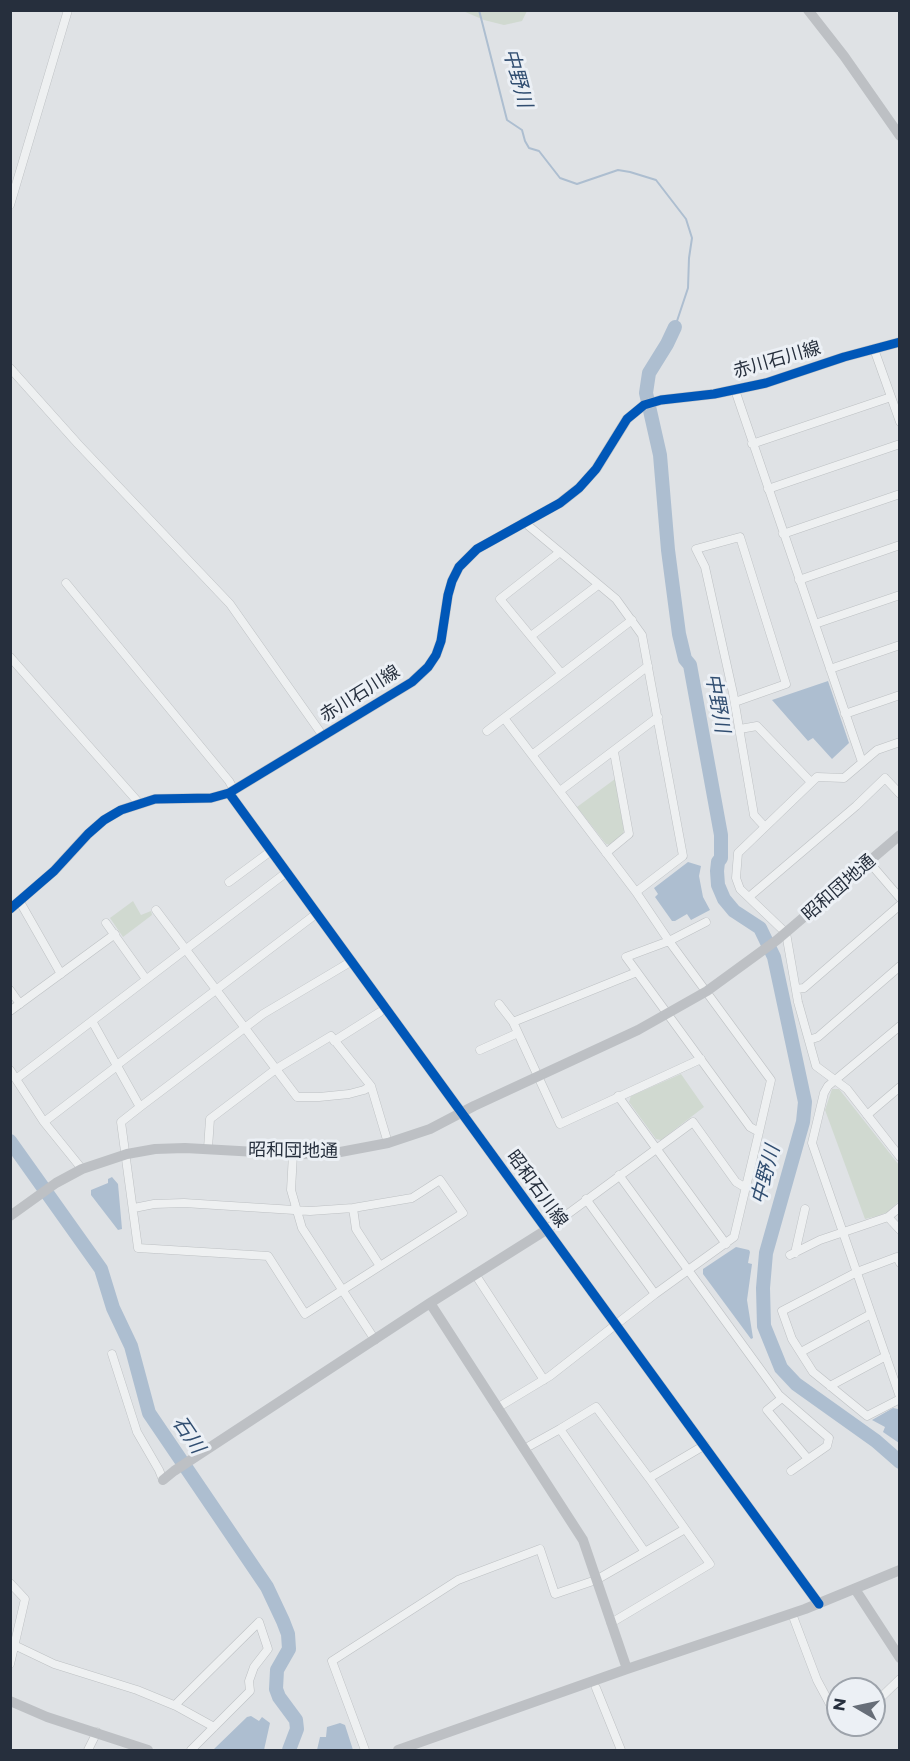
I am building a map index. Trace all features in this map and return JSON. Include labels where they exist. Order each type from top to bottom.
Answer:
[{"type":"street","points":[[10,205],[68,10]]},
{"type":"street","points":[[808,10],[844,56],[900,136]]},
{"type":"street","name":"赤川石川線","points":[[15,905],[104,820],[139,803],[165,797],[211,798],[232,791],[412,682],[436,656],[441,641],[448,595],[459,567],[477,549],[560,503],[579,488],[596,469],[627,419],[639,408],[661,400],[714,394],[766,383],[900,342]]},
{"type":"street","points":[[874,349],[900,422]]},
{"type":"street","points":[[10,368],[78,444],[230,604],[323,736]]},
{"type":"street","points":[[735,390],[862,762]]},
{"type":"street","points":[[752,444],[891,397]]},
{"type":"street","points":[[768,489],[900,444]]},
{"type":"street","points":[[783,534],[900,494]]},
{"type":"street","points":[[524,522],[616,599],[642,635],[683,856],[636,892]]},
{"type":"street","points":[[735,702],[786,684],[740,537],[696,549],[705,567],[735,702],[754,815],[765,827]]},
{"type":"street","points":[[799,580],[900,545]]},
{"type":"street","points":[[560,552],[500,599],[561,673]]},
{"type":"street","points":[[66,583],[229,781],[232,791]]},
{"type":"street","points":[[531,636],[598,585]]},
{"type":"street","points":[[814,624],[900,595]]},
{"type":"street","points":[[487,730],[632,620]]},
{"type":"street","points":[[830,669],[900,645]]},
{"type":"street","points":[[10,657],[139,803]]},
{"type":"street","points":[[532,755],[648,666]]},
{"type":"street","points":[[845,714],[900,696]]},
{"type":"street","points":[[560,791],[615,752],[658,717]]},
{"type":"street","points":[[498,1408],[544,1380],[655,1294],[734,1237],[771,1080],[636,892],[504,718]]},
{"type":"street","points":[[740,729],[757,726],[811,782]]},
{"type":"street","points":[[898,1152],[847,1089],[816,1065],[782,937],[737,883],[738,854],[811,782],[817,777],[844,778],[877,750],[900,742]]},
{"type":"street","points":[[606,853],[629,834],[615,752]]},
{"type":"street","points":[[749,897],[856,806],[885,778],[900,794]]},
{"type":"street","name":"昭和石川線","points":[[232,791],[316,914],[819,1604]]},
{"type":"street","name":"昭和団地通","points":[[10,1216],[56,1183],[82,1170],[127,1154],[164,1148],[208,1148],[293,1154],[334,1154],[388,1143],[420,1133],[668,1014],[707,991],[782,937],[900,835]]},
{"type":"street","points":[[229,882],[271,851]]},
{"type":"street","points":[[869,862],[900,898]]},
{"type":"street","points":[[16,1079],[287,872]]},
{"type":"street","points":[[15,905],[61,974]]},
{"type":"street","points":[[796,989],[804,988],[900,905]]},
{"type":"street","points":[[156,910],[297,1097],[349,1094],[371,1086]]},
{"type":"street","points":[[44,1122],[316,914]]},
{"type":"street","points":[[706,922],[669,941],[626,957],[750,1126],[759,1132]]},
{"type":"street","points":[[106,923],[146,979]]},
{"type":"street","points":[[10,1011],[115,934]]},
{"type":"street","points":[[134,1208],[154,1204],[184,1203],[296,1210],[353,1208],[412,1198],[440,1180],[463,1213],[305,1314],[268,1256],[138,1248],[121,1122],[263,1014],[352,961]]},
{"type":"street","points":[[809,1040],[818,1037],[900,966]]},
{"type":"street","points":[[513,1022],[637,972]]},
{"type":"street","points":[[10,990],[20,1004]]},
{"type":"street","points":[[499,1004],[513,1022],[560,1124],[701,1059]]},
{"type":"street","points":[[334,1041],[380,1012]]},
{"type":"street","points":[[92,1021],[140,1107]]},
{"type":"street","points":[[900,1026],[828,1086],[824,1093],[812,1143],[857,1272],[871,1314],[886,1356],[900,1398],[867,1416],[813,1371],[792,1339],[782,1311],[857,1272],[897,1257],[900,1263]]},
{"type":"street","points":[[480,1050],[518,1032]]},
{"type":"street","points":[[208,1148],[210,1119],[276,1069],[331,1036],[371,1086],[388,1143]]},
{"type":"street","points":[[10,1070],[44,1122],[82,1170]]},
{"type":"street","points":[[867,1115],[900,1087]]},
{"type":"street","points":[[618,1096],[726,1244]]},
{"type":"street","points":[[112,1354],[137,1432],[163,1480],[430,1303],[546,1230],[693,1122],[736,1182],[746,1188]]},
{"type":"street","points":[[293,1154],[291,1190],[302,1228],[375,1340]]},
{"type":"street","points":[[619,1175],[782,1398],[829,1438],[827,1446],[791,1472]]},
{"type":"street","points":[[586,1199],[655,1294]]},
{"type":"street","points":[[353,1208],[356,1229],[380,1266]]},
{"type":"street","points":[[805,1209],[792,1254],[843,1232],[888,1217],[900,1208]]},
{"type":"street","points":[[888,1217],[900,1230]]},
{"type":"street","points":[[475,1274],[544,1380]]},
{"type":"street","points":[[430,1303],[583,1540],[627,1669]]},
{"type":"street","points":[[801,1352],[871,1314]]},
{"type":"street","points":[[830,1386],[886,1356]]},
{"type":"street","points":[[782,1398],[766,1410],[808,1460]]},
{"type":"street","points":[[524,1449],[596,1407],[710,1564],[611,1623]]},
{"type":"street","points":[[560,1429],[645,1552]]},
{"type":"street","points":[[649,1478],[705,1445]]},
{"type":"street","points":[[365,1750],[332,1661],[458,1580],[540,1549],[555,1594],[596,1580],[685,1529]]},
{"type":"street","points":[[398,1750],[819,1604],[900,1570]]},
{"type":"street","points":[[10,1583],[25,1599],[10,1664]]},
{"type":"street","points":[[855,1589],[900,1658]]},
{"type":"street","points":[[794,1620],[817,1680],[826,1697]]},
{"type":"street","points":[[175,1705],[259,1622],[268,1649],[254,1667],[249,1681],[250,1691],[191,1750]]},
{"type":"street","points":[[13,1645],[54,1664],[137,1690],[175,1705],[214,1727]]},
{"type":"street","points":[[886,1693],[900,1680]]},
{"type":"street","points":[[597,1688],[621,1750]]},
{"type":"street","points":[[10,1701],[48,1717],[148,1750]]},
{"type":"street","points":[[88,1750],[97,1732]]},
{"type":"shaded area","points":[[463,11],[527,11],[522,21],[504,25]]},
{"type":"shaded area","points":[[615,779],[624,830],[623,835],[610,845],[606,844],[577,807]]},
{"type":"shaded area","points":[[133,901],[141,915],[151,911],[152,915],[123,937],[110,918]]},
{"type":"shaded area","points":[[681,1074],[704,1107],[661,1140],[656,1139],[629,1102],[631,1096]]},
{"type":"shaded area","points":[[832,1089],[839,1089],[899,1165],[899,1201],[888,1212],[865,1219],[825,1110]]},
{"type":"water","points":[[828,681],[849,743],[832,759],[813,738],[808,741],[772,700]]},
{"type":"water","points":[[688,862],[701,866],[699,876],[703,897],[710,910],[691,920],[687,914],[672,921],[655,897],[658,894],[654,888]]},
{"type":"water","points":[[112,1177],[118,1184],[122,1229],[118,1230],[91,1195],[91,1190],[108,1183],[108,1179]]},
{"type":"water","points":[[736,1247],[749,1250],[748,1263],[752,1264],[747,1300],[753,1338],[751,1339],[703,1274],[703,1269]]},
{"type":"water","points":[[893,1408],[898,1409],[899,1413],[899,1443],[883,1432],[885,1427],[872,1420]]},
{"type":"water","points":[[251,1716],[259,1721],[262,1717],[270,1723],[264,1750],[213,1750],[247,1717]]},
{"type":"water","points":[[340,1723],[345,1725],[353,1750],[317,1750],[320,1737],[326,1737],[327,1727]]},
{"type":"waterway","name":"中野川","points":[[479,10],[507,120],[522,130],[529,148],[539,151],[560,178],[577,184],[618,170],[656,180],[686,219],[692,238],[688,288],[675,327]]},
{"type":"waterway","name":"中野川","points":[[675,327],[649,373],[646,393],[660,455],[668,550],[679,634],[685,659],[690,665],[721,835],[721,858],[717,871],[718,885],[724,899],[734,911],[760,928],[774,957],[805,1102],[803,1122],[766,1253],[763,1288],[764,1326],[781,1368],[796,1384],[876,1441],[900,1462]]},
{"type":"waterway","name":"石川","points":[[10,1141],[101,1269],[113,1308],[131,1346],[149,1413],[267,1587],[283,1621],[288,1634],[289,1649],[277,1670],[276,1689],[279,1697],[296,1720],[297,1729],[289,1750]]},
{"type":"cycle path","points":[[10,909],[54,871],[88,834],[104,820],[121,810],[155,799],[211,798],[229,793],[412,682],[428,667],[436,655],[441,641],[448,595],[459,567],[477,549],[560,503],[579,488],[596,469],[627,419],[644,405],[661,400],[714,394],[766,383],[844,357],[900,342]]},
{"type":"cycle path","points":[[229,793],[819,1604]]}]
